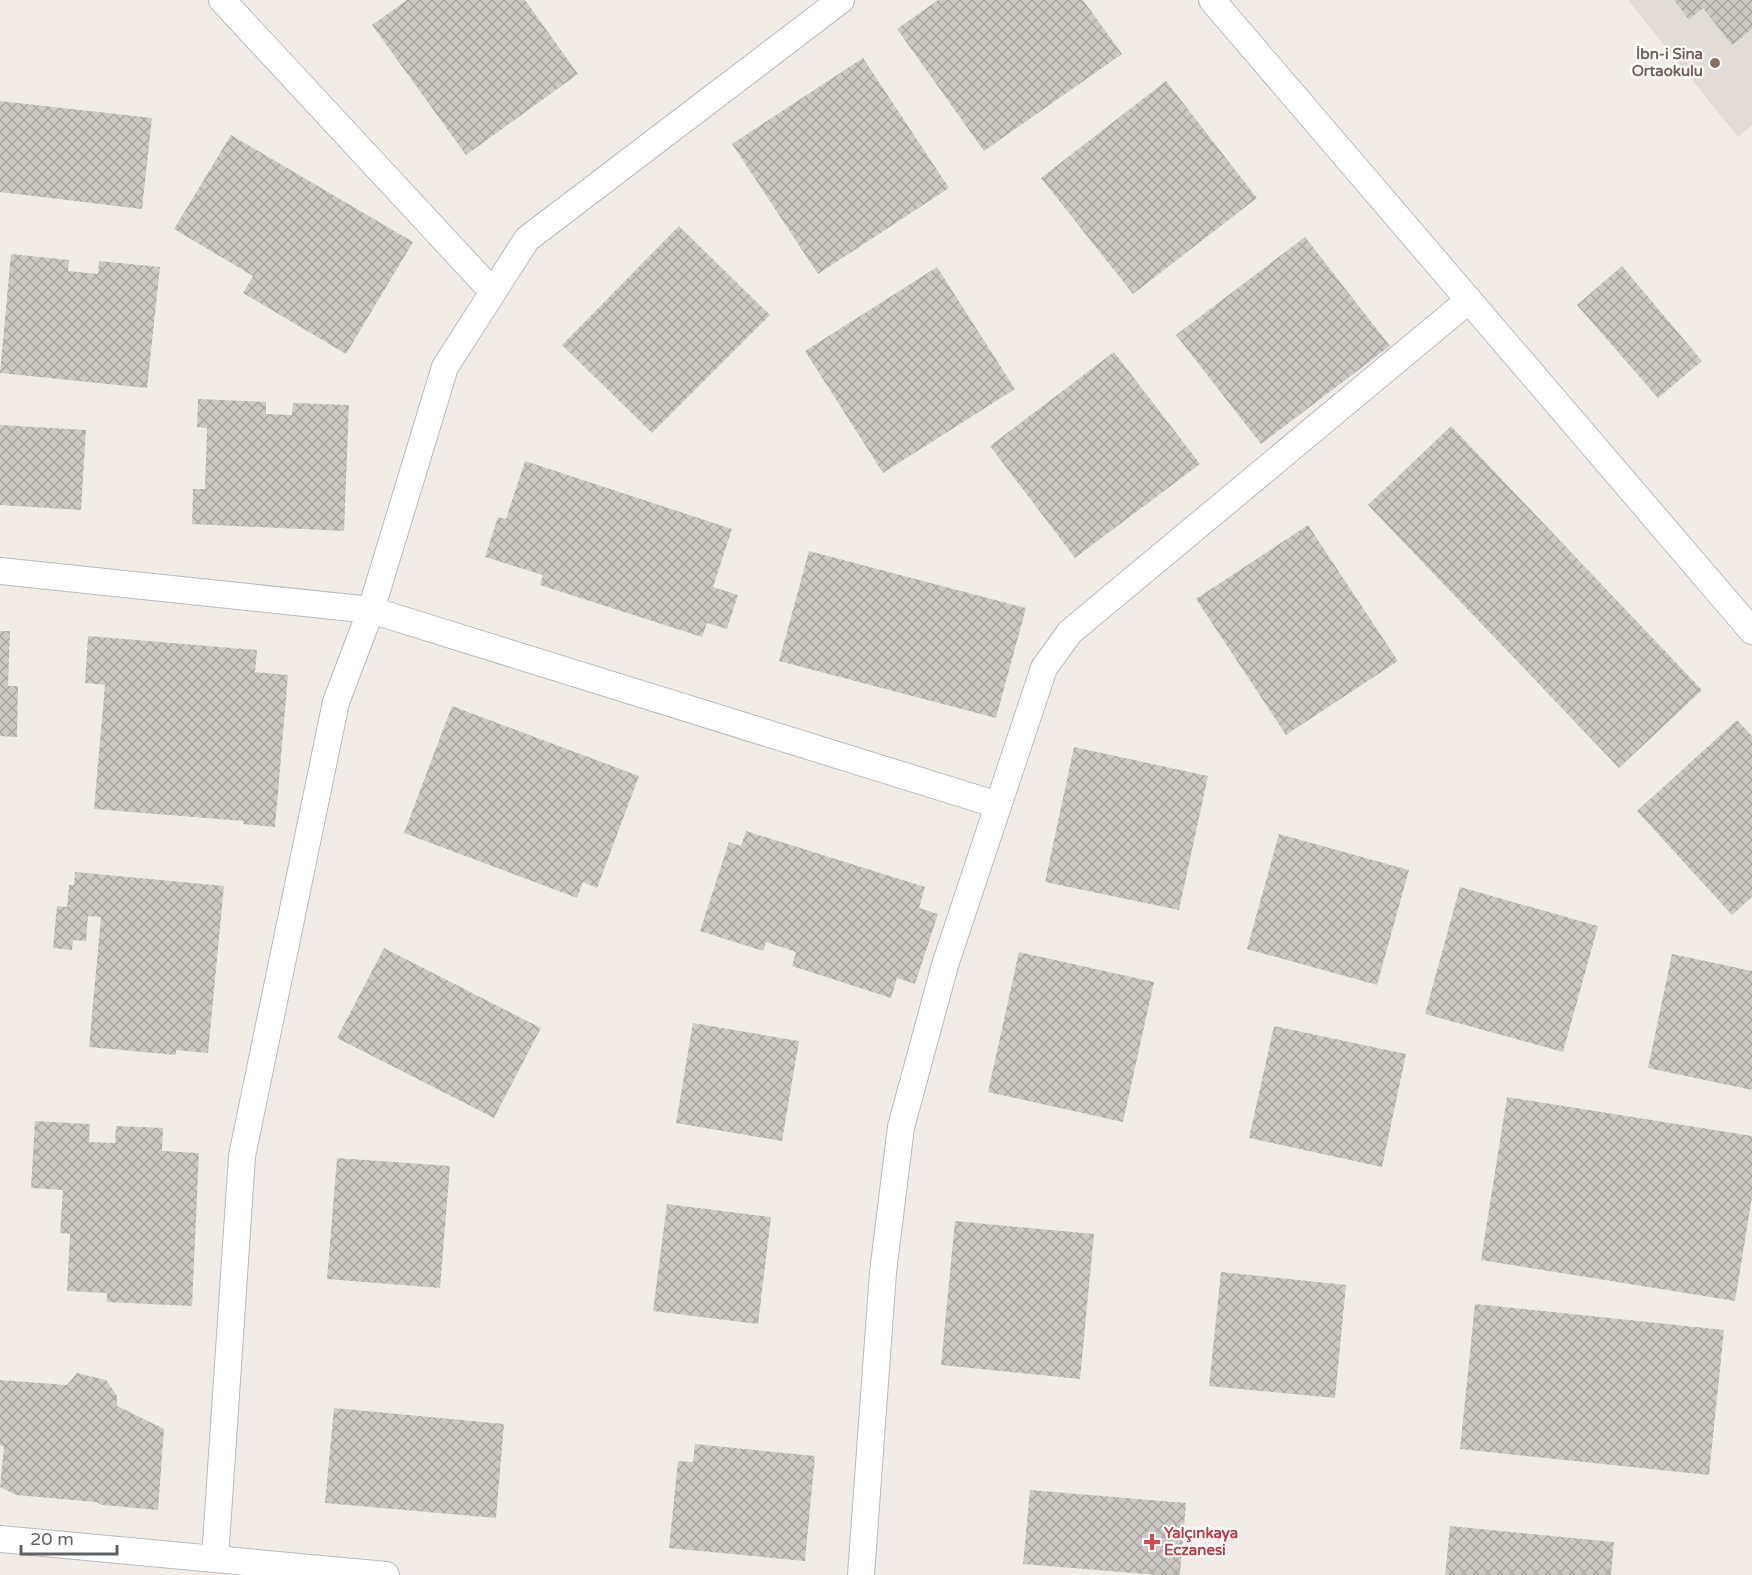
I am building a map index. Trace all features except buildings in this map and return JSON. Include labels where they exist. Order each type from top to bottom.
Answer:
[{"type":"street","points":[[222,0],[493,292]]},
{"type":"street","points":[[215,1559],[242,1156],[336,702],[371,610],[445,367],[526,239],[841,0]]},
{"type":"street","points":[[1212,0],[1752,631]]},
{"type":"street","points":[[861,1575],[883,1272],[901,1127],[945,965],[1044,668],[1070,632],[1469,300]]},
{"type":"street","points":[[0,571],[371,610],[998,805]]},
{"type":"street","points":[[0,1539],[386,1575]]},
{"type":"shaded area","name":"İbn-i Sina Ortaokulu","points":[[1628,0],[1752,0],[1752,125],[1738,137]]},
{"type":"place","name":"İbn-i Sina Ortaokulu","points":[[1715,63]]},
{"type":"place","name":"Yalçınkaya Eczanesi","points":[[1152,1542]]}]
